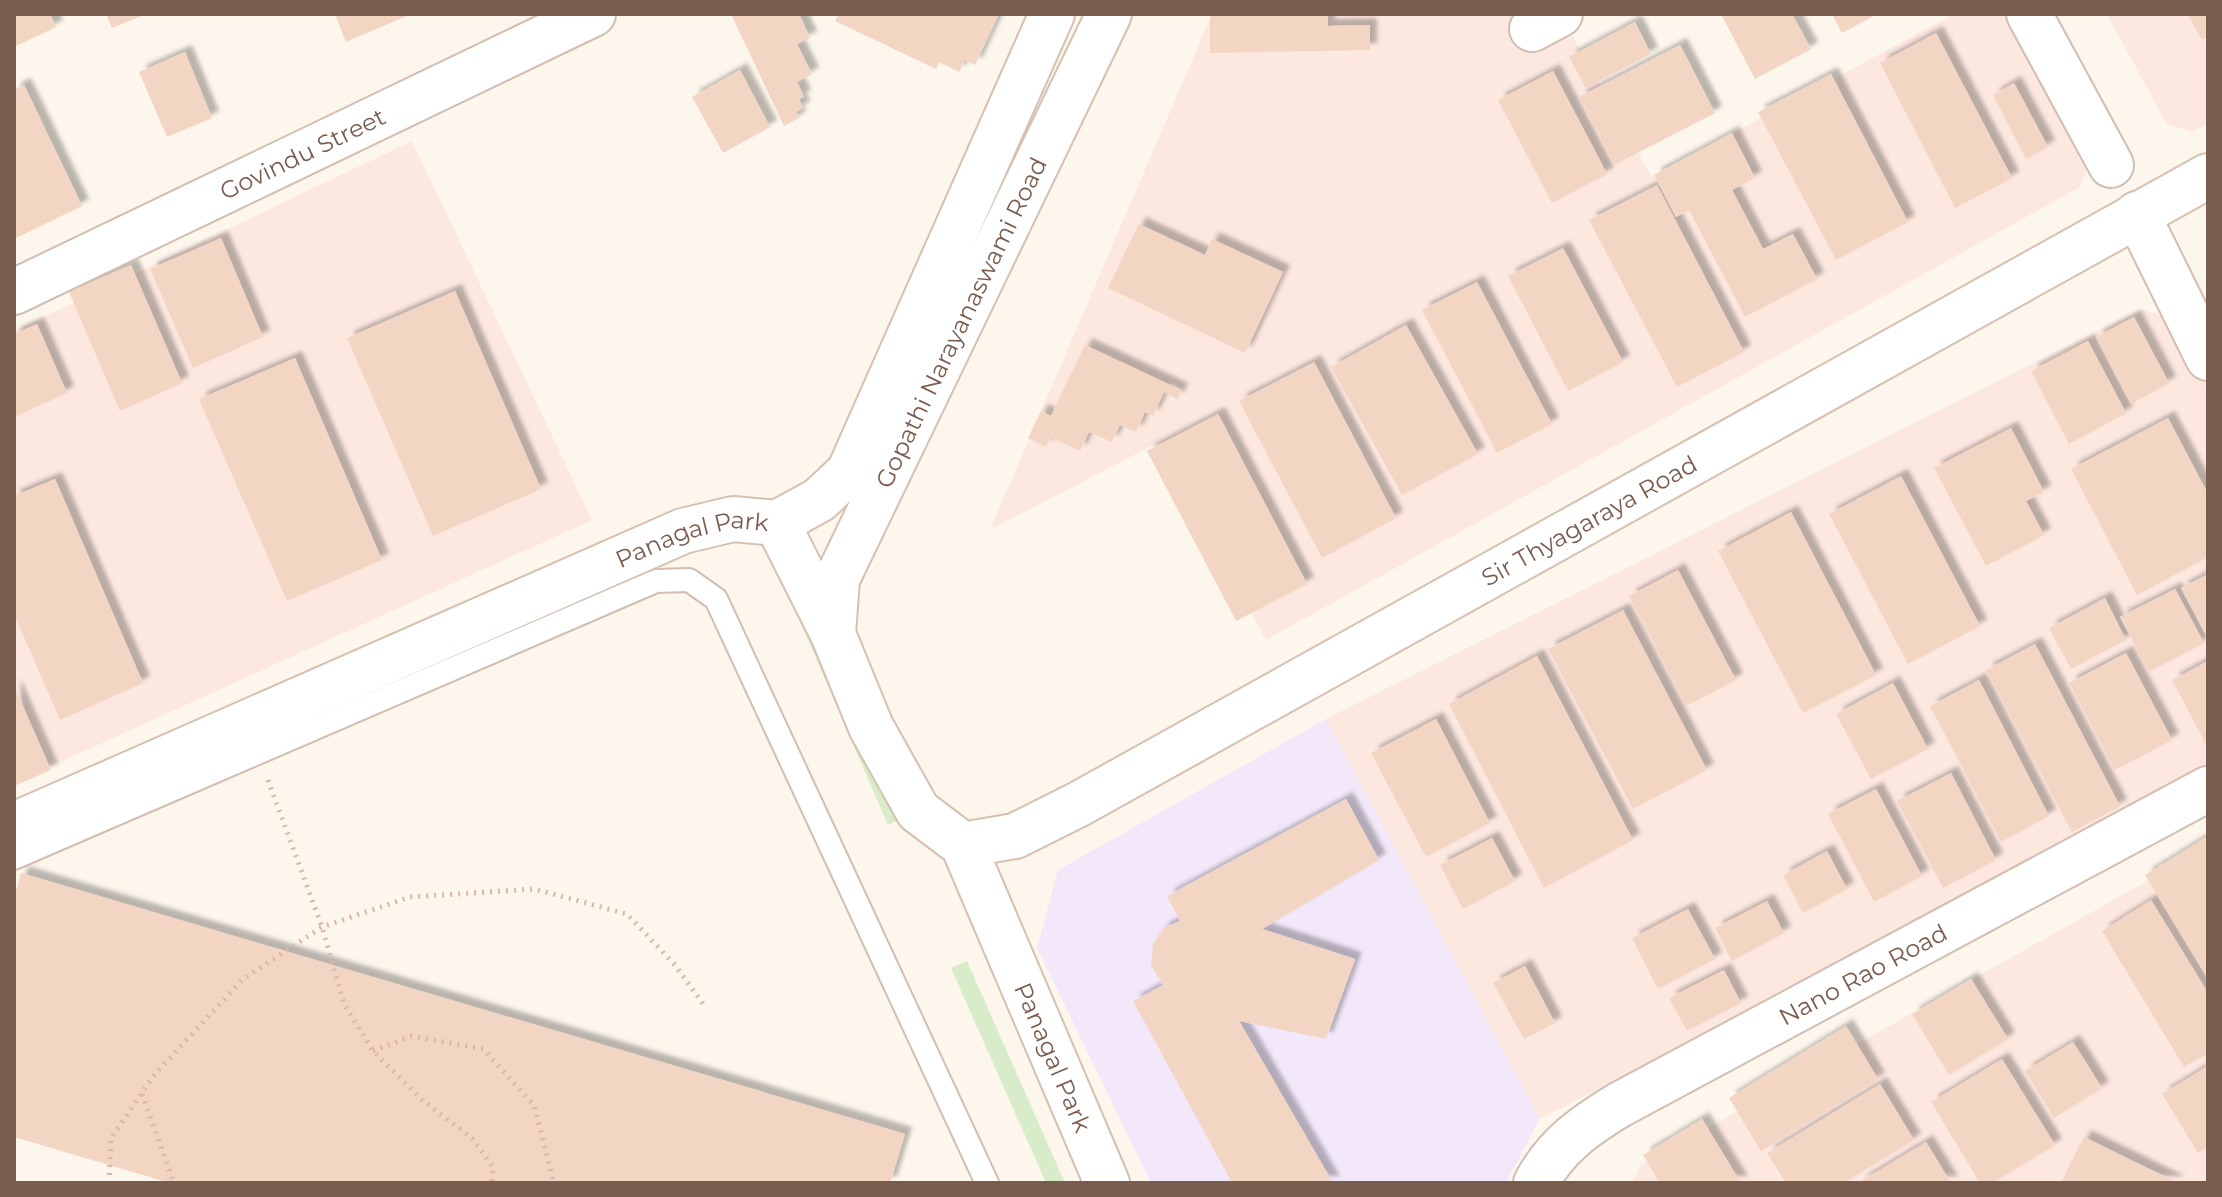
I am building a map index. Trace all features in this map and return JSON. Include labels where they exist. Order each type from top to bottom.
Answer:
[{"type":"main road","name":"Govindu Street","points":[[14,292],[593,14]]},
{"type":"main road","name":"Gopathi Narayanaswami Road","points":[[777,523],[819,500],[849,472],[1052,14]]},
{"type":"main road","name":"Gopathi Narayanaswami Road","points":[[833,634],[837,579],[1109,14]]},
{"type":"main road","points":[[2036,17],[2111,165]]},
{"type":"main road","name":"Sir Thyagaraya Road","points":[[963,845],[1015,836],[1079,804],[2208,176]]},
{"type":"main road","points":[[2137,214],[2208,358]]},
{"type":"main road","name":"Panagal Park","points":[[14,825],[683,531],[733,519],[777,523],[833,634],[871,727],[918,811],[963,845],[1107,1183]]},
{"type":"main road","name":"Nano Rao Road","points":[[1536,1183],[1550,1156],[1577,1131],[1619,1105],[2208,789]]},
{"type":"lane","points":[[14,858],[656,581],[689,580],[716,599],[987,1183]]},
{"type":"path","points":[[259,752],[322,927],[344,1004],[373,1051],[422,1100],[472,1138],[493,1167],[492,1183]]},
{"type":"path","points":[[109,1183],[111,1138],[155,1074],[243,979],[322,927],[410,897],[534,889],[627,914],[675,965],[706,1008]]},
{"type":"path","points":[[373,1051],[411,1036],[483,1049],[534,1105],[554,1183]]},
{"type":"path","points":[[142,1093],[174,1183]]},
{"type":"shaded area","points":[[1212,14],[1560,14],[1652,177],[1954,14],[2011,14],[2091,160],[2080,187],[1266,640],[1159,442],[990,530]]},
{"type":"shaded area","points":[[2107,14],[2208,14],[2208,123],[2192,132],[2166,123]]},
{"type":"shaded area","points":[[412,141],[592,520],[14,783],[14,331]]},
{"type":"shaded area","points":[[2141,309],[2173,319],[2208,385],[2208,776],[1540,1119],[1326,719]]},
{"type":"shaded area","points":[[1326,719],[1540,1119],[1506,1183],[1151,1183],[1037,948],[1058,870]]},
{"type":"shaded area","points":[[2208,847],[2208,1183],[1632,1183],[1640,1166]]},
{"type":"green space","points":[[773,559],[901,819],[888,825]]},
{"type":"green space","points":[[967,961],[1065,1183],[1046,1183],[951,968]]},
{"type":"building","points":[[14,14],[50,14],[56,27],[14,47]]},
{"type":"building","points":[[106,14],[146,14],[112,28]]},
{"type":"building","points":[[335,14],[411,14],[346,42]]},
{"type":"building","points":[[731,14],[799,14],[810,38],[797,44],[812,74],[797,82],[804,97],[799,99],[803,108],[796,112],[799,118],[784,126]]},
{"type":"building","points":[[839,14],[999,14],[975,65],[965,60],[959,72],[939,62],[936,69],[835,21]]},
{"type":"building","points":[[1210,14],[1328,14],[1328,26],[1370,25],[1370,50],[1210,53]]},
{"type":"building","points":[[1721,14],[1792,14],[1811,49],[1755,79]]},
{"type":"building","points":[[1832,14],[1877,14],[1842,33]]},
{"type":"building","points":[[2187,14],[2208,14],[2208,36],[2202,40]]},
{"type":"building","points":[[1635,22],[1651,54],[1586,88],[1569,57]]},
{"type":"building","points":[[1936,33],[2012,178],[1955,208],[1880,63]]},
{"type":"building","points":[[1680,45],[1715,113],[1614,165],[1579,97]]},
{"type":"building","points":[[185,52],[212,118],[167,137],[139,72]]},
{"type":"building","points":[[740,70],[770,127],[723,153],[692,97]]},
{"type":"building","points":[[1553,71],[1607,174],[1552,203],[1498,100]]},
{"type":"building","points":[[1831,74],[1908,222],[1836,260],[1758,112]]},
{"type":"building","points":[[2014,83],[2048,147],[2026,159],[1993,95]]},
{"type":"building","points":[[24,85],[82,206],[14,239],[14,90]]},
{"type":"building","points":[[1732,133],[1755,178],[1732,190],[1763,249],[1793,234],[1817,279],[1745,317],[1689,210],[1676,217],[1654,175]]},
{"type":"building","points":[[1657,185],[1744,352],[1677,387],[1589,220]]},
{"type":"building","points":[[1139,224],[1205,255],[1212,239],[1283,272],[1245,353],[1108,288]]},
{"type":"building","points":[[221,238],[263,337],[193,368],[150,269]]},
{"type":"building","points":[[1563,248],[1623,362],[1568,391],[1508,276]]},
{"type":"building","points":[[131,265],[182,383],[120,411],[69,292]]},
{"type":"building","points":[[1477,282],[1552,424],[1497,453],[1422,310]]},
{"type":"building","points":[[455,291],[541,489],[433,536],[347,338]]},
{"type":"building","points":[[2134,317],[2169,383],[2131,404],[2096,337]]},
{"type":"building","points":[[37,324],[67,393],[14,417],[14,334]]},
{"type":"building","points":[[1406,325],[1478,454],[1402,495],[1331,367]]},
{"type":"building","points":[[2088,341],[2126,413],[2069,444],[2031,371]]},
{"type":"building","points":[[1085,345],[1181,390],[1177,399],[1164,392],[1153,416],[1145,412],[1136,432],[1120,425],[1112,442],[1089,432],[1080,451],[1050,437],[1046,447],[1028,438],[1041,411],[1051,416]]},
{"type":"building","points":[[295,358],[382,560],[287,601],[199,399]]},
{"type":"building","points":[[1314,362],[1396,518],[1322,558],[1239,401]]},
{"type":"building","points":[[1218,414],[1307,584],[1236,621],[1147,451]]},
{"type":"building","points":[[2168,418],[2208,494],[2208,557],[2137,595],[2071,469]]},
{"type":"building","points":[[2011,428],[2044,492],[2026,501],[2044,535],[1986,566],[1934,468]]},
{"type":"building","points":[[1901,476],[1980,626],[1908,664],[1829,514]]},
{"type":"building","points":[[55,479],[143,683],[60,720],[14,614],[14,496]]},
{"type":"building","points":[[1791,512],[1876,675],[1803,713],[1718,551]]},
{"type":"building","points":[[1678,570],[1736,680],[1686,706],[1629,596]]},
{"type":"building","points":[[2208,574],[2208,639],[2181,588]]},
{"type":"building","points":[[2175,589],[2204,643],[2149,672],[2120,617]]},
{"type":"building","points":[[2105,598],[2126,640],[2071,669],[2049,628]]},
{"type":"building","points":[[1623,610],[1707,770],[1633,809],[1548,649]]},
{"type":"building","points":[[2035,644],[2120,806],[2072,832],[1986,670]]},
{"type":"building","points":[[2126,653],[2172,740],[2115,770],[2069,683]]},
{"type":"building","points":[[1537,656],[1633,840],[1544,888],[1449,704]]},
{"type":"building","points":[[2208,661],[2208,748],[2172,680]]},
{"type":"building","points":[[1979,680],[2049,816],[2001,842],[1930,706]]},
{"type":"building","points":[[1893,683],[1928,749],[1871,779],[1836,714]]},
{"type":"building","points":[[14,686],[51,770],[14,786]]},
{"type":"building","points":[[1436,719],[1490,823],[1426,857],[1371,753]]},
{"type":"building","points":[[1951,773],[1996,860],[1943,888],[1897,801]]},
{"type":"building","points":[[1876,789],[1922,876],[1874,902],[1828,814]]},
{"type":"building","points":[[1346,799],[1379,860],[1262,929],[1355,959],[1326,1039],[1239,1021],[1333,1183],[1232,1183],[1133,1001],[1163,985],[1151,965],[1153,944],[1164,928],[1180,921],[1167,896]]},
{"type":"building","points":[[2208,836],[2208,979],[2145,875]]},
{"type":"building","points":[[1492,838],[1515,881],[1463,909],[1440,865]]},
{"type":"building","points":[[1827,851],[1847,889],[1803,913],[1783,875]]},
{"type":"building","points":[[21,873],[905,1134],[890,1183],[170,1183],[14,1137],[14,898]]},
{"type":"building","points":[[2151,900],[2208,993],[2208,1053],[2184,1067],[2102,931]]},
{"type":"building","points":[[1767,901],[1784,933],[1732,961],[1715,928]]},
{"type":"building","points":[[1688,909],[1715,959],[1658,989],[1632,938]]},
{"type":"building","points":[[1525,966],[1555,1023],[1524,1039],[1493,983]]},
{"type":"building","points":[[1724,970],[1741,1003],[1687,1031],[1669,998]]},
{"type":"building","points":[[1971,979],[2008,1039],[1949,1075],[1912,1014]]},
{"type":"building","points":[[1846,1026],[1878,1079],[1761,1151],[1729,1098]]},
{"type":"building","points":[[2073,1042],[2102,1088],[2054,1118],[2025,1071]]},
{"type":"building","points":[[2002,1059],[2055,1145],[1992,1183],[1980,1183],[1931,1102]]},
{"type":"building","points":[[2208,1066],[2208,1147],[2198,1153],[2162,1094]]},
{"type":"building","points":[[1880,1084],[1914,1140],[1844,1183],[1786,1183],[1767,1153]]},
{"type":"building","points":[[1702,1119],[1741,1183],[1660,1183],[1643,1155]]},
{"type":"building","points":[[2084,1137],[2178,1183],[2061,1183]]},
{"type":"building","points":[[1926,1142],[1951,1183],[1858,1183]]}]
